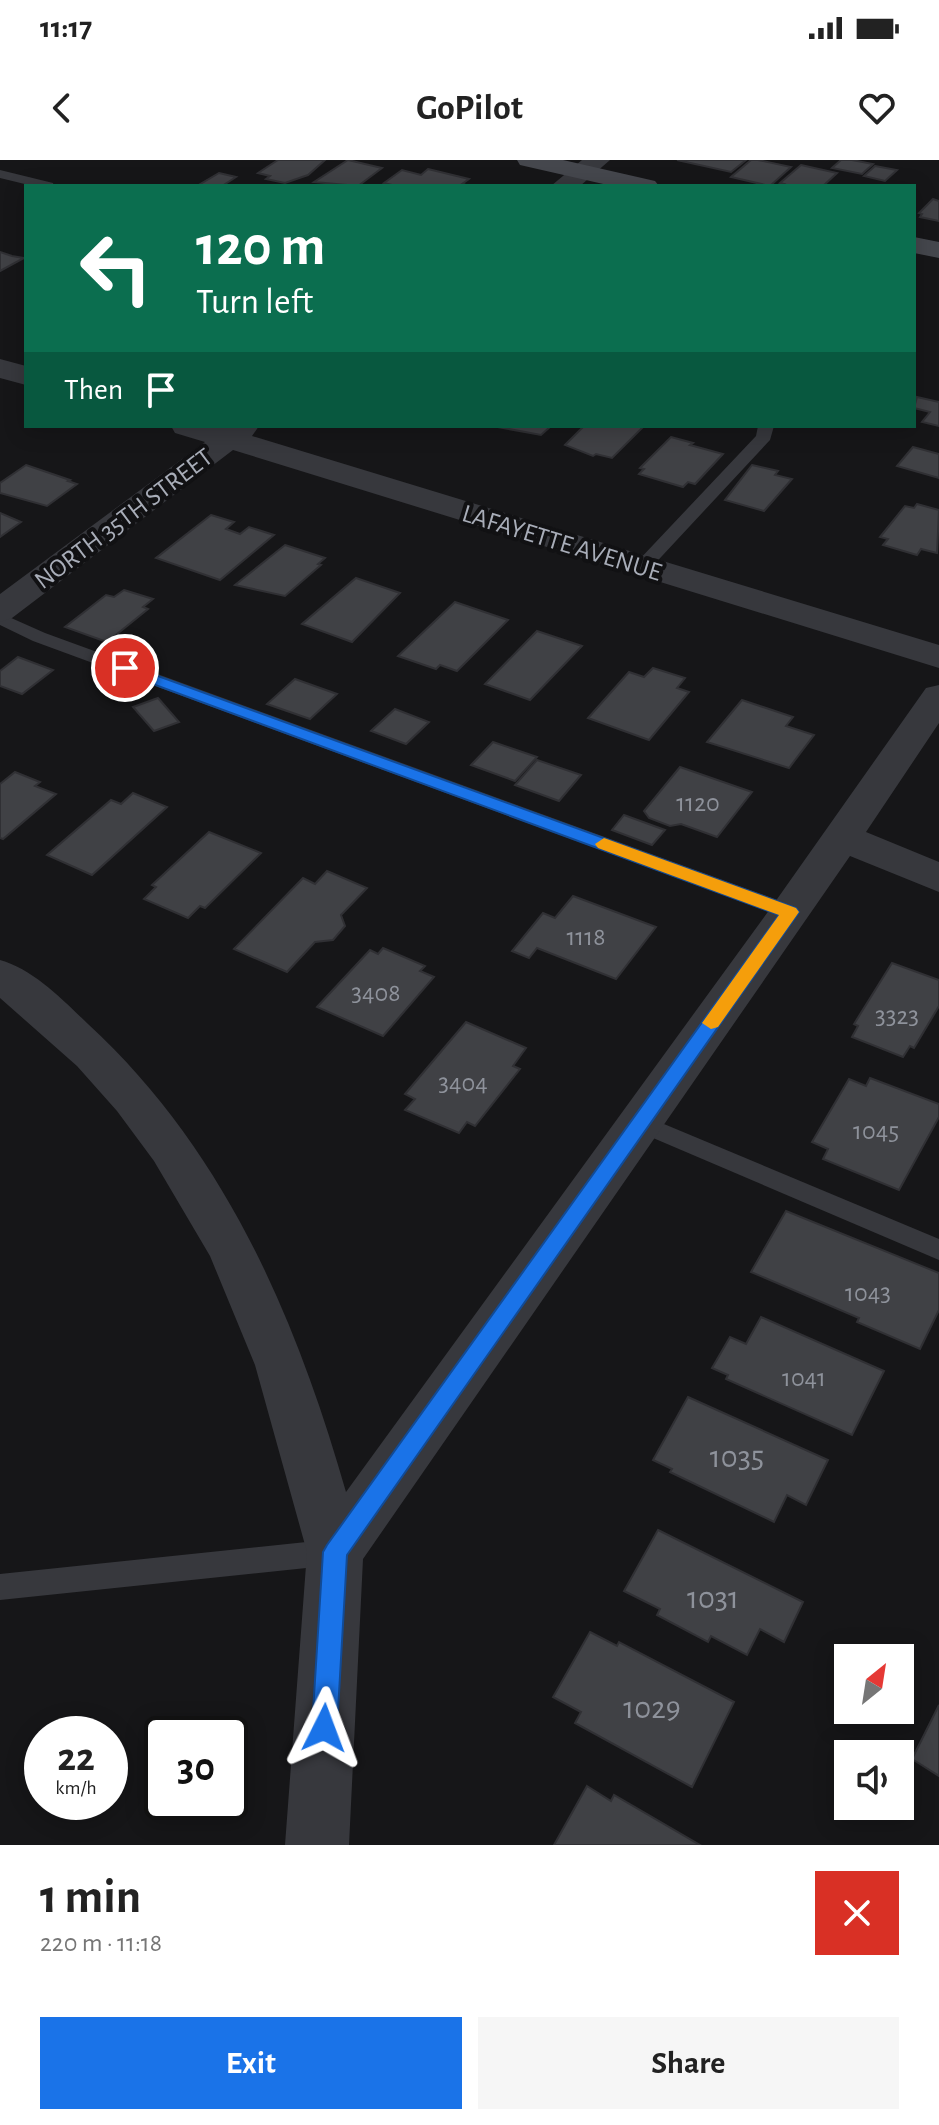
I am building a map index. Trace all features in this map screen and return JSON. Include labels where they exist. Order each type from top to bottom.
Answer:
[{"type":"main road","points":[[529,160],[636,184]]},
{"type":"main road","points":[[916,245],[939,250]]},
{"type":"street","points":[[0,368],[24,375]]},
{"type":"street","name":"LAFAYETTE AVENUE","points":[[201,428],[237,433],[643,566],[939,657]]},
{"type":"street","name":"NORTH 35TH STREET","points":[[0,611],[237,433]]},
{"type":"street","points":[[335,1552],[790,912],[939,696]]},
{"type":"street","points":[[842,837],[939,878]]},
{"type":"street","points":[[0,975],[35,1000],[104,1063],[174,1152],[234,1252],[281,1364],[335,1552],[317,1845]]},
{"type":"lane","points":[[0,174],[40,184]]},
{"type":"lane","points":[[643,566],[764,437],[766,428]]},
{"type":"lane","points":[[0,618],[39,637],[790,912]]},
{"type":"lane","points":[[640,1123],[939,1250]]},
{"type":"lane","points":[[0,1587],[335,1552]]},
{"type":"building","points":[[278,160],[325,160],[308,175],[285,183],[266,179],[270,176],[258,173]]},
{"type":"building","points":[[348,160],[382,168],[361,184],[314,182]]},
{"type":"building","points":[[677,160],[746,160],[731,172]]},
{"type":"building","points":[[751,160],[791,167],[772,184],[731,177]]},
{"type":"building","points":[[841,160],[873,164],[862,174],[832,168]]},
{"type":"building","points":[[801,165],[837,173],[825,184],[780,183]]},
{"type":"building","points":[[875,166],[897,170],[885,181],[864,176]]},
{"type":"building","points":[[428,169],[469,179],[462,184],[384,183],[402,170],[421,175]]},
{"type":"building","points":[[219,173],[236,177],[225,184],[200,184]]},
{"type":"building","points":[[933,199],[939,201],[939,221],[920,217],[922,214],[919,213]]},
{"type":"building","points":[[0,252],[12,256],[24,258],[0,271]]},
{"type":"building","points":[[917,397],[939,402],[939,426],[922,422],[930,412],[916,408]]},
{"type":"building","points":[[503,428],[549,428],[541,435]]},
{"type":"building","points":[[582,428],[642,428],[612,458],[593,456],[565,445]]},
{"type":"building","points":[[671,437],[723,454],[695,484],[688,482],[683,487],[639,474],[644,469],[640,468]]},
{"type":"building","points":[[913,447],[939,454],[939,478],[897,466]]},
{"type":"building","points":[[26,465],[77,484],[47,506],[0,493],[0,483]]},
{"type":"building","points":[[752,465],[778,471],[775,475],[792,479],[764,511],[725,500]]},
{"type":"building","points":[[917,504],[939,510],[937,553],[921,549],[917,555],[883,545],[888,539],[880,537],[905,506],[914,508]]},
{"type":"building","points":[[0,513],[21,522],[0,537]]},
{"type":"building","points":[[211,515],[234,522],[226,529],[240,534],[249,527],[274,535],[220,580],[156,558]]},
{"type":"building","points":[[285,545],[325,558],[285,596],[235,585]]},
{"type":"building","points":[[356,578],[400,593],[352,642],[302,624]]},
{"type":"building","points":[[124,590],[153,599],[143,607],[148,609],[107,642],[65,627],[106,595],[114,597]]},
{"type":"building","points":[[455,602],[508,620],[457,671],[440,665],[436,669],[398,656]]},
{"type":"building","points":[[537,631],[582,646],[530,700],[485,684]]},
{"type":"building","points":[[18,657],[53,670],[22,694],[0,686],[0,671]]},
{"type":"building","points":[[653,668],[685,678],[677,688],[689,692],[649,740],[588,718],[629,672],[644,677]]},
{"type":"building","points":[[295,679],[337,694],[310,719],[267,704]]},
{"type":"building","points":[[158,698],[179,722],[154,731],[133,707]]},
{"type":"building","points":[[742,700],[793,717],[786,726],[814,735],[789,768],[707,742]]},
{"type":"building","points":[[395,709],[429,722],[406,744],[371,731]]},
{"type":"building","points":[[493,742],[537,757],[515,781],[471,765]]},
{"type":"building","points":[[537,760],[581,775],[559,801],[515,785]]},
{"type":"building","points":[[680,767],[752,792],[717,837],[681,824],[670,826],[649,818],[644,811]]},
{"type":"building","points":[[15,772],[40,782],[35,786],[56,794],[3,839],[0,838],[0,784]]},
{"type":"building","points":[[133,793],[167,807],[92,875],[47,855],[111,800],[121,804]]},
{"type":"building","points":[[624,815],[665,830],[652,845],[612,830]]},
{"type":"building","points":[[209,832],[261,853],[205,908],[200,906],[188,918],[144,899],[156,887],[152,885]]},
{"type":"building","points":[[327,871],[367,888],[341,915],[345,926],[333,940],[315,942],[287,972],[234,949],[303,878],[315,884]]},
{"type":"building","points":[[573,896],[656,927],[616,979],[537,948],[529,958],[512,951],[543,913],[555,918]]},
{"type":"building","points":[[383,948],[425,966],[420,971],[434,977],[383,1036],[317,1007],[370,950],[378,954]]},
{"type":"building","points":[[892,963],[939,980],[939,1006],[914,1048],[910,1046],[903,1057],[852,1037],[858,1026],[854,1024]]},
{"type":"building","points":[[466,1022],[526,1048],[513,1066],[520,1069],[475,1126],[467,1122],[459,1133],[405,1110],[415,1099],[405,1094]]},
{"type":"building","points":[[870,1078],[939,1104],[939,1117],[899,1190],[823,1159],[828,1149],[812,1142],[849,1079],[866,1086]]},
{"type":"building","points":[[786,1211],[939,1273],[939,1310],[920,1349],[857,1322],[859,1318],[751,1272]]},
{"type":"building","points":[[761,1317],[884,1371],[852,1435],[726,1379],[728,1375],[712,1368],[730,1337],[746,1344]]},
{"type":"building","points":[[688,1397],[828,1460],[806,1505],[787,1495],[774,1522],[670,1472],[672,1469],[653,1460]]},
{"type":"building","points":[[658,1530],[803,1602],[784,1642],[760,1629],[747,1655],[711,1636],[708,1642],[657,1615],[660,1609],[624,1591]]},
{"type":"building","points":[[590,1632],[617,1646],[619,1642],[734,1702],[692,1787],[575,1723],[581,1712],[553,1697]]},
{"type":"building","points":[[939,1705],[939,1776],[914,1760]]},
{"type":"building","points":[[587,1786],[611,1801],[614,1795],[700,1845],[554,1845]]},
{"type":"slow traffic","points":[[604,844],[790,912],[711,1023]]},
{"type":"route","points":[[125,668],[790,912],[335,1552],[324,1728]]}]
